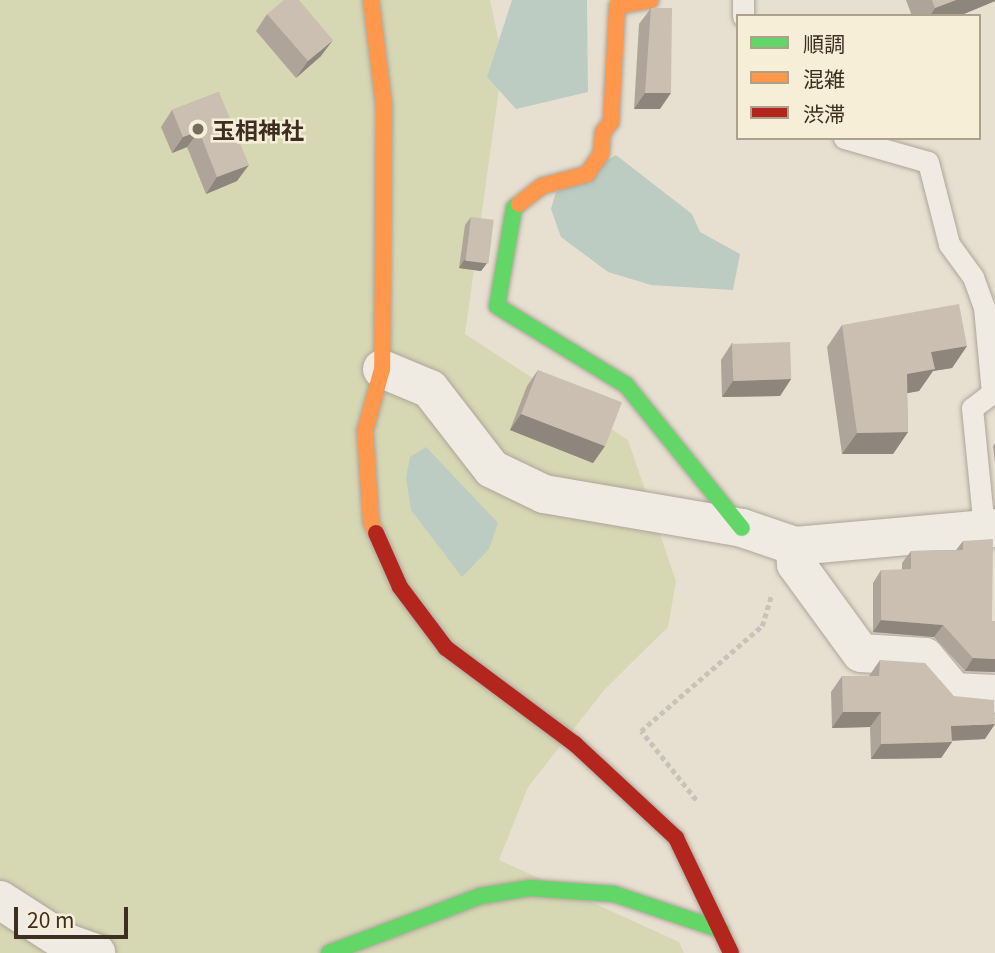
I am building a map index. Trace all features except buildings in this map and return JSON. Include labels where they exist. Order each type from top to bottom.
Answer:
[{"type":"street","points":[[371,0],[384,106],[382,369],[365,431],[372,522],[400,587],[446,648],[575,744],[676,838],[731,953]]},
{"type":"street","points":[[650,0],[617,6],[611,122],[603,132],[601,154],[587,174],[542,186],[514,208],[497,306],[626,385],[742,528]]},
{"type":"street","points":[[382,369],[430,389],[492,469],[544,494],[742,528],[795,555],[861,653],[925,657],[954,692],[995,694]]},
{"type":"street","points":[[795,555],[990,528]]},
{"type":"street","points":[[329,953],[481,896],[530,888],[614,894],[721,930]]},
{"type":"street","points":[[0,900],[67,943],[96,953]]},
{"type":"lane","points":[[851,140],[928,162],[949,244],[973,277],[984,307],[992,393],[972,408],[990,528]]},
{"type":"path","points":[[701,807],[641,731],[762,626],[775,584],[795,555]]},
{"type":"green space","points":[[0,0],[490,0],[503,60],[465,334],[628,440],[676,581],[668,627],[605,689],[528,787],[499,860],[679,942],[684,953],[0,953]]},
{"type":"shaded area","points":[[512,0],[587,0],[588,92],[516,109],[487,77]]},
{"type":"shaded area","points":[[616,155],[692,214],[700,232],[740,254],[733,290],[651,285],[608,272],[561,237],[551,209],[556,192]]},
{"type":"shaded area","points":[[426,447],[498,523],[489,549],[462,577],[411,510],[406,478],[410,457]]},
{"type":"traffic: fast","points":[[519,204],[514,208],[497,306],[626,385],[742,528]]},
{"type":"traffic: fast","points":[[329,953],[481,896],[530,888],[614,894],[721,930]]},
{"type":"traffic: slow","points":[[371,0],[384,106],[382,369],[365,431],[371,522],[376,533]]},
{"type":"traffic: slow","points":[[519,204],[542,186],[587,174],[601,154],[603,132],[611,122],[617,6],[650,0]]},
{"type":"traffic: jam","points":[[376,533],[400,587],[446,648],[575,744],[676,838],[731,953]]},
{"type":"place","name":"玉相神社","points":[[198,129]]}]
